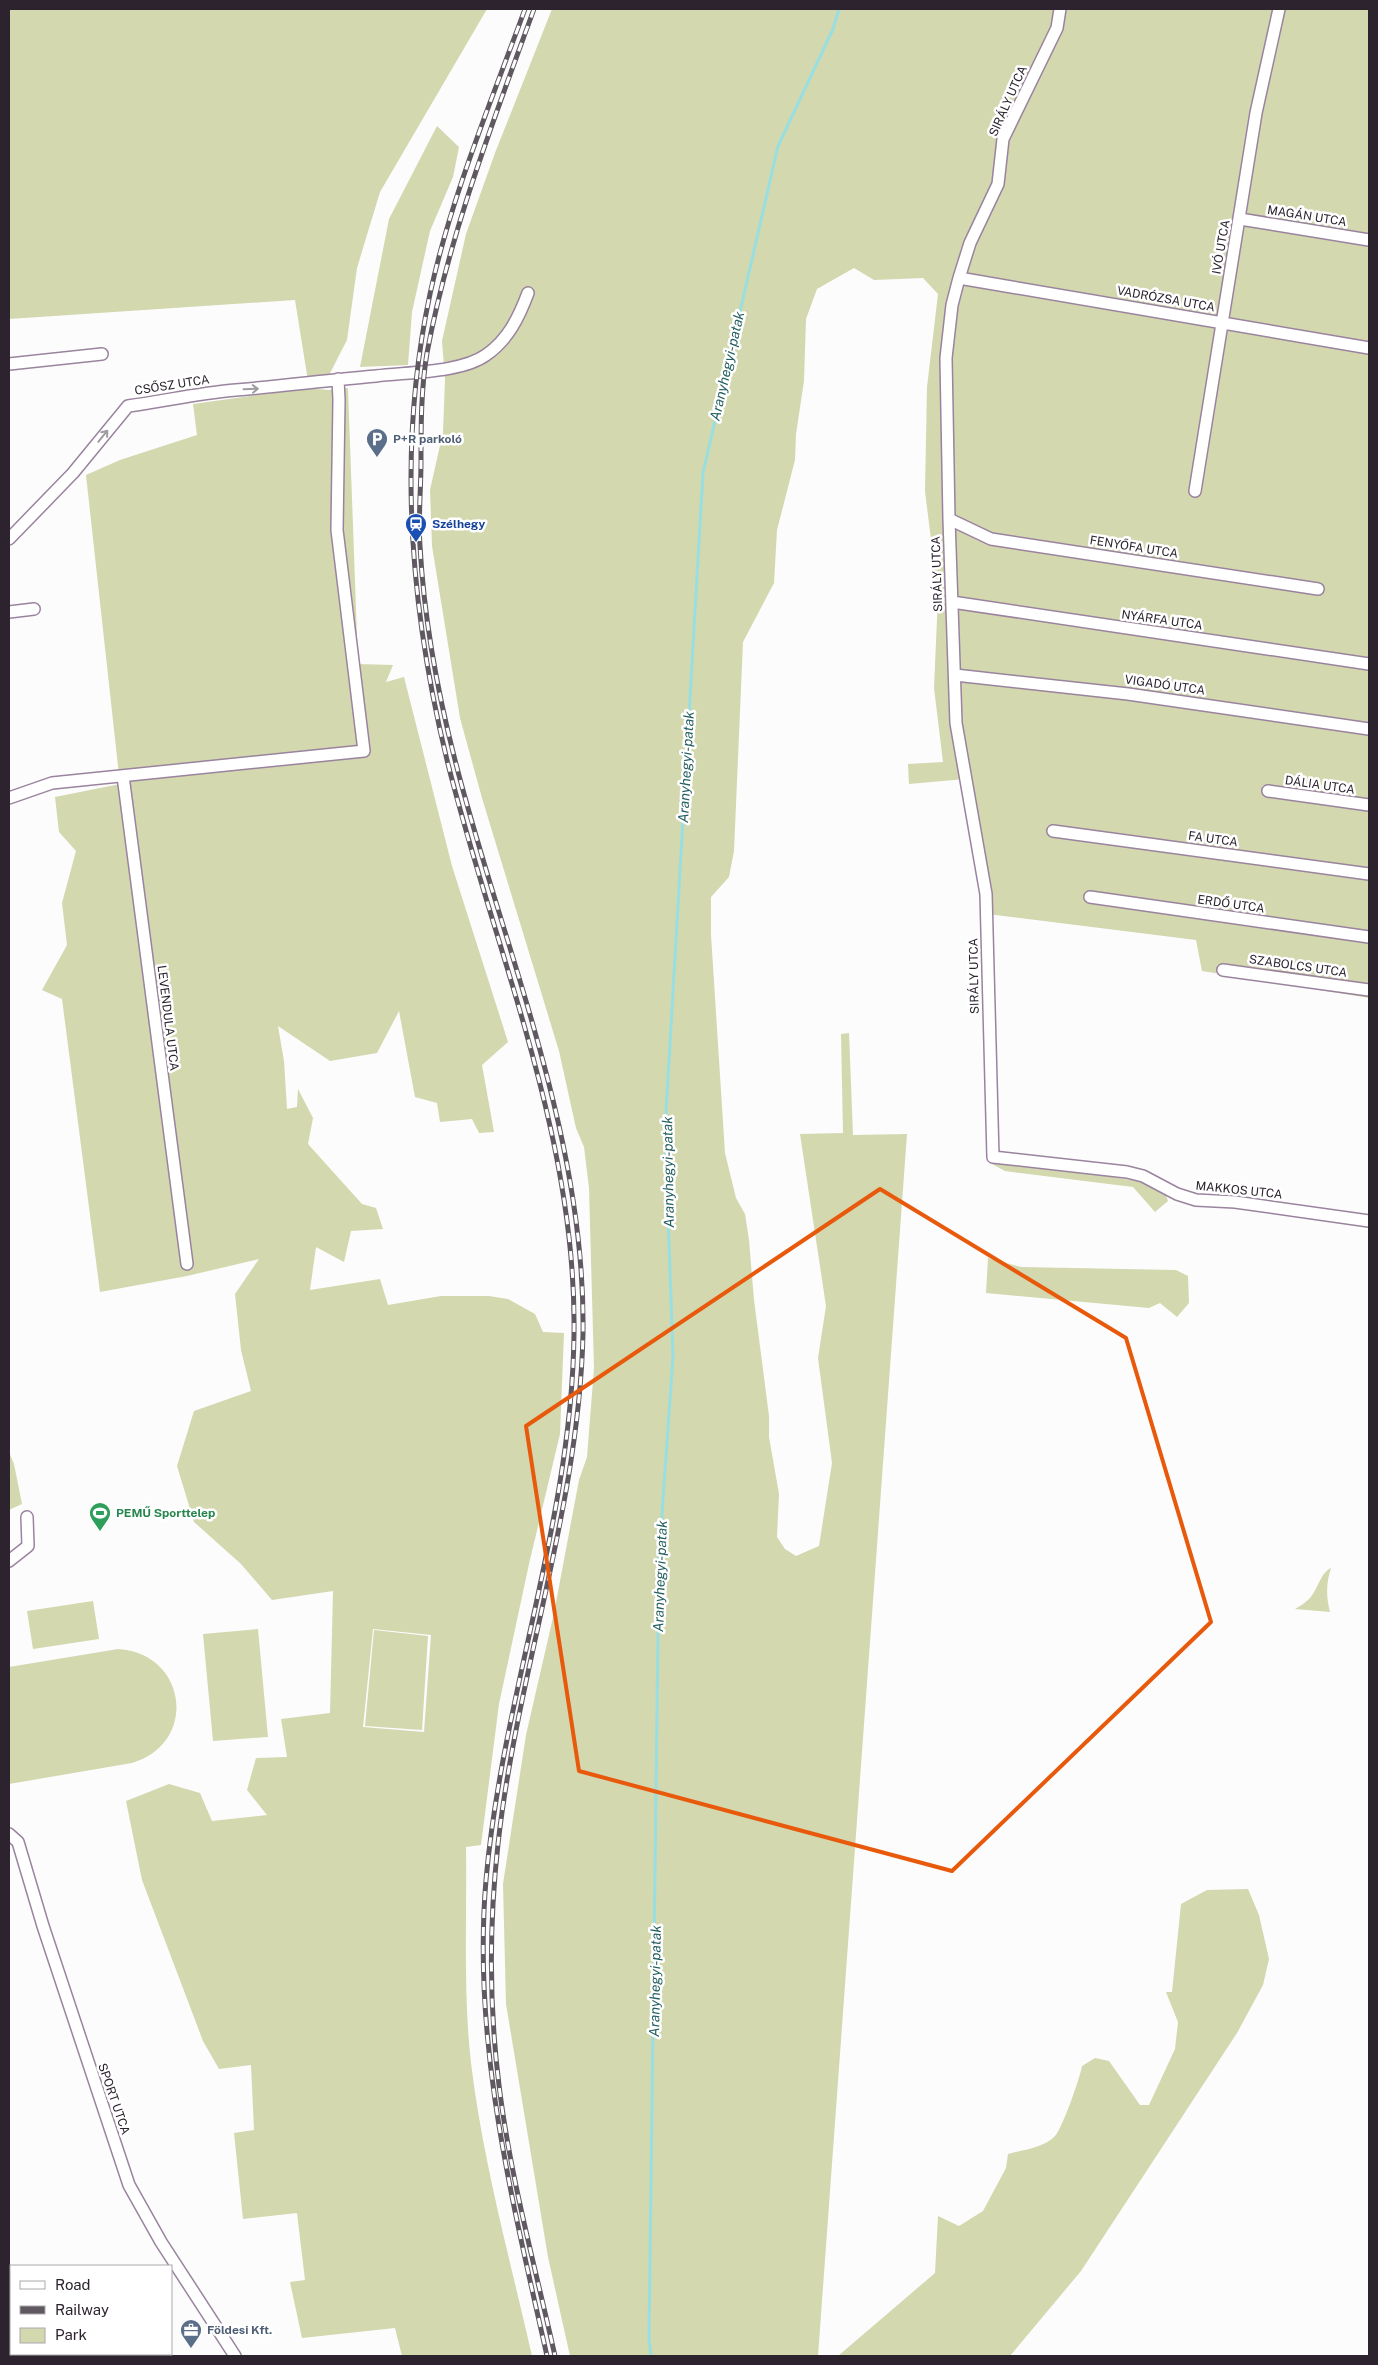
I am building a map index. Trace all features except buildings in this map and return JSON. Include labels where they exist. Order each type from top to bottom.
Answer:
[{"type":"street","name":"SIRÁLY UTCA","points":[[993,1157],[986,894],[956,723],[946,358],[952,305],[959,278],[970,242],[998,184],[1003,139],[1057,28],[1060,9]]},
{"type":"street","name":"IVÓ UTCA","points":[[1195,491],[1256,113],[1279,9]]},
{"type":"street","name":"MAGÁN UTCA","points":[[1240,219],[1369,240]]},
{"type":"street","name":"VADRÓZSA UTCA","points":[[959,278],[1369,348]]},
{"type":"street","name":"CSŐSZ UTCA","points":[[9,539],[72,473],[128,406],[236,390],[434,370],[477,360],[486,355],[504,338],[519,318],[528,293]]},
{"type":"street","points":[[9,364],[102,354]]},
{"type":"street","points":[[9,798],[52,783],[364,751],[337,530],[338,380]]},
{"type":"street","name":"FENYŐFA UTCA","points":[[949,519],[991,539],[1318,589]]},
{"type":"street","name":"NYÁRFA UTCA","points":[[952,602],[1369,664]]},
{"type":"street","points":[[9,612],[34,609]]},
{"type":"street","name":"VIGADÓ UTCA","points":[[956,675],[1128,694],[1369,729]]},
{"type":"street","name":"LEVENDULA UTCA","points":[[123,776],[188,1264]]},
{"type":"street","name":"DÁLIA UTCA","points":[[1268,791],[1369,805]]},
{"type":"street","name":"FA UTCA","points":[[1054,830],[1369,874]]},
{"type":"street","name":"ERDŐ UTCA","points":[[1090,898],[1369,937]]},
{"type":"street","name":"SZABOLCS UTCA","points":[[1222,970],[1369,990]]},
{"type":"street","name":"MAKKOS UTCA","points":[[993,1157],[1127,1172],[1143,1176],[1177,1194],[1196,1200],[1235,1202],[1369,1221]]},
{"type":"street","points":[[9,1561],[28,1546],[27,1517]]},
{"type":"street","name":"SPORT UTCA","points":[[9,1834],[18,1842],[48,1945],[129,2184],[161,2242],[235,2356]]},
{"type":"highlighted area","points":[[880,1189],[1126,1338],[1211,1622],[952,1871],[579,1771],[526,1426]]},
{"type":"green space","points":[[9,9],[487,9],[380,192],[357,268],[347,340],[327,379],[308,381],[295,300],[9,319]]},
{"type":"green space","points":[[552,9],[1369,9],[1369,998],[1202,971],[1196,940],[987,914],[965,779],[909,784],[908,764],[943,762],[934,688],[938,596],[925,491],[927,387],[938,294],[923,278],[874,280],[854,268],[817,289],[806,319],[804,381],[796,434],[795,460],[777,530],[774,583],[743,642],[734,851],[729,877],[711,897],[711,935],[725,1153],[736,1198],[745,1214],[749,1240],[754,1300],[769,1416],[769,1437],[779,1494],[777,1537],[785,1549],[796,1556],[819,1546],[832,1463],[818,1358],[826,1306],[800,1134],[843,1133],[841,1034],[849,1033],[853,1135],[907,1134],[818,2356],[570,2356],[548,2257],[506,2004],[503,1884],[526,1735],[554,1613],[579,1480],[587,1457],[594,1368],[589,1188],[584,1147],[576,1128],[559,1051],[482,798],[460,718],[432,546],[430,490],[443,432],[445,379],[442,341],[466,234],[495,153]]},
{"type":"green space","points":[[437,126],[459,147],[453,177],[430,231],[412,312],[408,365],[360,367],[389,219]]},
{"type":"green space","points":[[309,388],[328,390],[348,388],[358,664],[393,665],[386,682],[404,677],[452,866],[508,1042],[482,1065],[494,1132],[479,1133],[472,1119],[440,1122],[437,1103],[415,1097],[399,1011],[377,1053],[330,1061],[278,1026],[284,1061],[287,1109],[297,1107],[298,1089],[313,1118],[308,1144],[362,1204],[376,1208],[383,1229],[351,1231],[344,1262],[316,1247],[310,1290],[380,1279],[388,1305],[441,1296],[489,1296],[508,1299],[535,1314],[543,1332],[564,1333],[560,1434],[529,1564],[499,1704],[481,1845],[466,1847],[466,1982],[471,2063],[482,2137],[532,2356],[402,2356],[395,2328],[302,2338],[290,2282],[305,2280],[297,2213],[243,2219],[234,2133],[254,2130],[251,2065],[219,2069],[203,2041],[142,1880],[126,1801],[169,1784],[200,1793],[212,1821],[267,1815],[247,1790],[256,1758],[287,1757],[281,1719],[330,1713],[333,1591],[272,1600],[241,1564],[194,1522],[177,1466],[194,1411],[251,1391],[241,1350],[235,1294],[259,1259],[187,1276],[100,1292],[62,999],[42,990],[67,945],[62,903],[76,851],[59,832],[55,797],[120,784],[86,475],[120,460],[197,435],[193,404]],"holes":[[[373,1629],[431,1635],[424,1732],[363,1727]]]},
{"type":"green space","points":[[993,1157],[1148,1183],[1166,1195],[1168,1201],[1155,1212],[1133,1187],[1005,1171],[992,1164]]},
{"type":"green space","points":[[988,1258],[1021,1267],[1176,1270],[1188,1276],[1189,1303],[1177,1317],[1160,1303],[1149,1308],[986,1293]]},
{"type":"green space","points":[[9,1452],[14,1464],[22,1504],[9,1510]]},
{"type":"green space","points":[[1331,1568],[1327,1590],[1330,1612],[1295,1609],[1309,1599],[1324,1574]]},
{"type":"green space","points":[[93,1601],[99,1639],[33,1649],[27,1611]]},
{"type":"green space","points":[[258,1629],[268,1737],[213,1741],[203,1634]]},
{"type":"green space","points":[[374,1630],[428,1636],[422,1730],[365,1726]]},
{"type":"green space","points":[[118,1649],[141,1654],[159,1666],[170,1682],[176,1700],[175,1719],[168,1737],[153,1753],[132,1763],[9,1784],[9,1667]]},
{"type":"green space","points":[[1248,1889],[1259,1915],[1269,1959],[1263,1985],[1237,2033],[1081,2271],[1010,2356],[838,2356],[935,2273],[938,2216],[959,2226],[983,2211],[1006,2168],[1008,2154],[1039,2146],[1055,2136],[1062,2124],[1082,2066],[1095,2058],[1109,2061],[1140,2105],[1149,2105],[1175,2049],[1178,2022],[1166,1992],[1172,1992],[1181,1904],[1207,1890]]},
{"type":"waterway","name":"Aranyhegyi-patak","points":[[651,2356],[649,2338],[659,1557],[673,1356],[665,1130],[703,473],[778,146],[833,29],[839,9]]},
{"type":"railway","points":[[525,9],[460,186],[430,294],[420,352],[414,410],[411,469],[412,528],[417,586],[424,645],[434,703],[466,831],[509,973],[548,1115],[562,1187],[571,1260],[574,1334],[570,1403],[562,1472],[506,1744],[494,1812],[486,1880],[483,1941],[490,2061],[498,2120],[547,2356]]},
{"type":"railway","points":[[534,9],[473,179],[436,309],[427,353],[422,394],[419,525],[425,600],[432,654],[442,707],[474,831],[538,1043],[556,1115],[571,1187],[580,1260],[583,1334],[579,1399],[571,1463],[507,1780],[495,1874],[491,1965],[493,2025],[504,2119],[516,2187],[555,2356]]},
{"type":"place","name":"P+R parkoló","points":[[377,458]]},
{"type":"place","name":"Szélhegy","points":[[416,543]]},
{"type":"place","name":"PEMŰ Sporttelep","points":[[100,1532]]},
{"type":"place","name":"Földesi Kft.","points":[[191,2349]]}]
